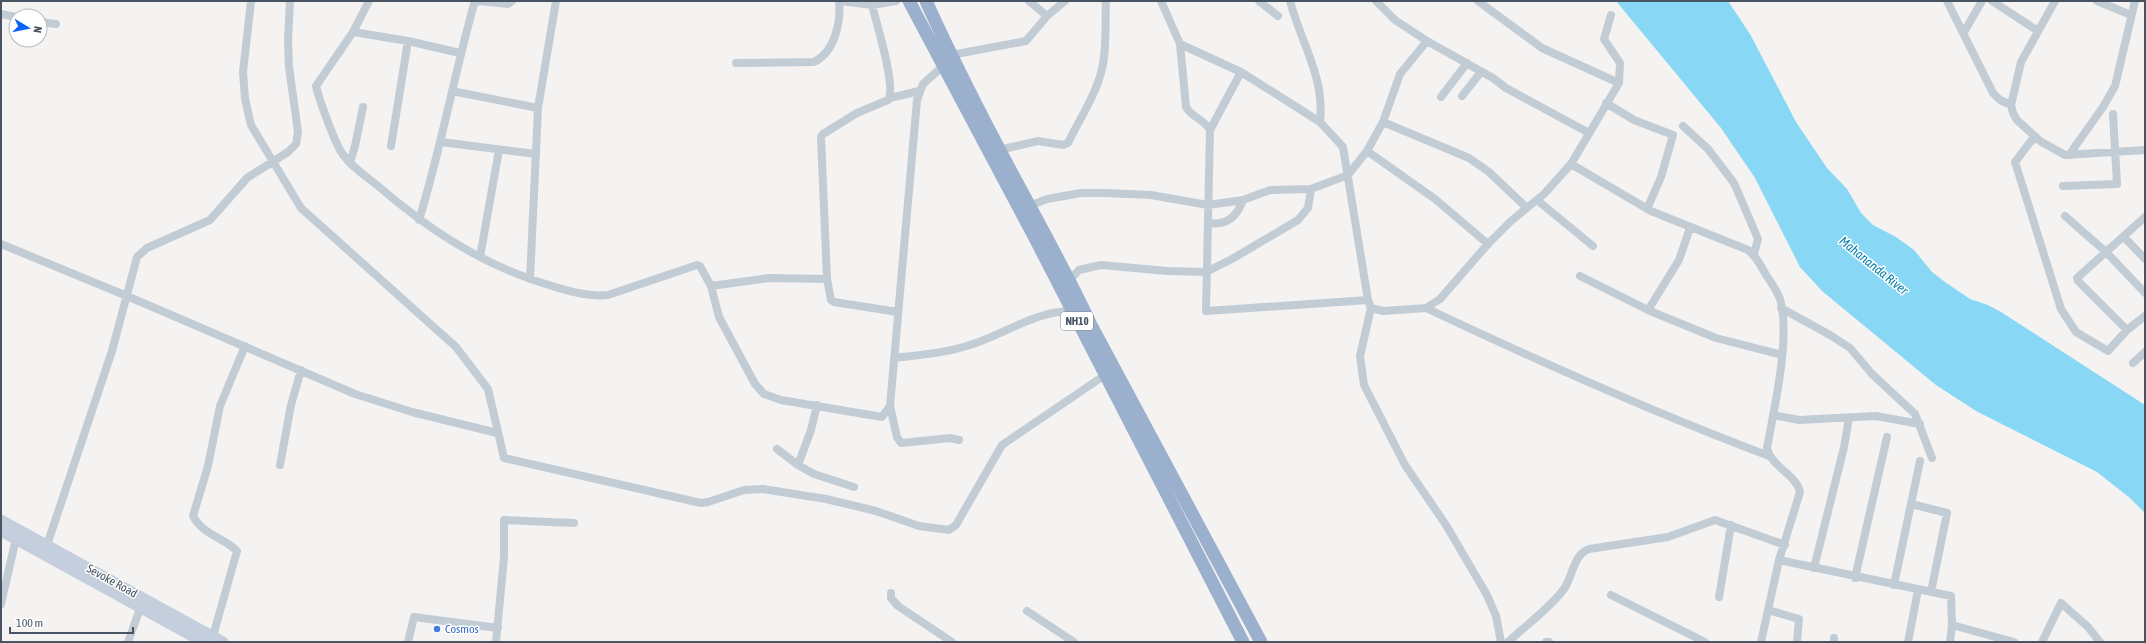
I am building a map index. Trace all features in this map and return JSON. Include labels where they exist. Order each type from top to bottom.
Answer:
[{"type":"highway","name":"NH10","points":[[909,1],[942,67],[1065,284],[1071,311],[1243,642]]},
{"type":"highway","points":[[926,1],[951,55],[1029,206],[1065,284],[1091,325],[1261,642]]},
{"type":"main road","name":"Sevoke Road","points":[[1,520],[17,534],[142,603],[223,642]]},
{"type":"main road","name":"Sevoke Road","points":[[1,531],[17,534],[47,545],[203,642]]},
{"type":"street","points":[[251,1],[243,72],[245,99],[251,125],[301,208],[456,347],[475,369],[488,388],[497,433],[504,458],[654,493],[704,503],[744,490],[763,489],[826,499],[876,511],[918,526],[949,530],[956,525],[1002,445],[1105,375]]},
{"type":"street","points":[[47,545],[110,359],[136,261],[143,250],[210,220],[247,178],[294,147],[298,136],[289,67],[288,27],[290,1]]},
{"type":"street","points":[[369,1],[353,32],[316,86],[341,153],[350,163],[419,220],[452,243],[508,272],[579,293],[601,296],[699,265],[703,268],[710,286],[718,317],[755,384],[764,394],[781,400],[817,405],[882,418],[890,406]]},
{"type":"street","points":[[419,220],[441,142],[460,53],[474,4],[479,1],[508,4],[512,1]]},
{"type":"street","points":[[530,279],[538,108],[556,1]]},
{"type":"street","points":[[736,64],[814,62],[824,56],[839,27],[840,1],[872,5],[896,1]]},
{"type":"street","points":[[1030,1],[1047,16]]},
{"type":"street","points":[[951,55],[1026,40],[1047,16],[1065,1]]},
{"type":"street","points":[[999,150],[1038,141],[1063,145],[1068,143],[1102,69],[1106,1]]},
{"type":"street","points":[[1161,1],[1180,44],[1186,107],[1207,124],[1210,130]]},
{"type":"street","points":[[1259,1],[1278,16]]},
{"type":"street","points":[[1290,1],[1320,88],[1322,104],[1320,122]]},
{"type":"street","points":[[1376,1],[1395,20],[1427,41],[1467,63],[1506,88],[1589,133]]},
{"type":"street","points":[[1478,1],[1542,48],[1619,83]]},
{"type":"street","points":[[1947,1],[1964,32],[1993,93],[2000,100],[2011,105]]},
{"type":"street","points":[[1964,32],[1982,1]]},
{"type":"street","points":[[1992,1],[2038,31]]},
{"type":"street","points":[[2055,1],[2021,62],[2011,105],[2017,120],[2040,141],[2069,155],[2145,150]]},
{"type":"street","points":[[2097,1],[2131,15]]},
{"type":"street","points":[[2069,155],[2115,86],[2135,1]]},
{"type":"street","points":[[872,5],[888,70],[892,92],[890,98]]},
{"type":"street","points":[[1241,72],[1210,130],[1205,309],[1208,312],[1370,304],[1383,311],[1426,308],[1440,299],[1488,244],[1537,200],[1571,164],[1619,83],[1620,63],[1604,39],[1611,15]]},
{"type":"street","points":[[48,23],[56,24]]},
{"type":"street","points":[[353,32],[408,41],[460,53]]},
{"type":"street","points":[[391,146],[408,41]]},
{"type":"street","points":[[1029,206],[1046,199],[1074,194],[1097,193],[1130,193],[1208,205],[1243,200],[1270,190],[1311,189],[1348,175],[1367,151],[1383,122],[1400,74],[1427,41]]},
{"type":"street","points":[[1180,44],[1241,72],[1320,122],[1342,147],[1370,304],[1360,356],[1364,384],[1405,465],[1446,525],[1487,595],[1496,616],[1501,642]]},
{"type":"street","points":[[1441,97],[1467,63]]},
{"type":"street","points":[[942,67],[923,84],[919,91],[890,406],[901,443],[950,438],[959,440]]},
{"type":"street","points":[[1462,96],[1481,72]]},
{"type":"street","points":[[452,91],[538,108]]},
{"type":"street","points":[[898,312],[834,302],[831,300],[827,279],[821,137],[857,113],[890,98],[919,91]]},
{"type":"street","points":[[1606,103],[1634,120],[1673,135],[1661,176],[1647,208]]},
{"type":"street","points":[[350,163],[363,107]]},
{"type":"street","points":[[2063,186],[2117,184],[2113,114]]},
{"type":"street","points":[[1383,122],[1469,158],[1489,172],[1527,208]]},
{"type":"street","points":[[1683,126],[1708,149],[1734,183],[1758,239],[1754,254]]},
{"type":"street","points":[[2035,136],[2015,162],[2061,309],[2076,332],[2105,351],[2109,350],[2127,330],[2145,316]]},
{"type":"street","points":[[441,142],[536,154]]},
{"type":"street","points":[[480,257],[499,150]]},
{"type":"street","points":[[1367,151],[1434,199],[1488,244]]},
{"type":"street","points":[[1571,164],[1647,208],[1690,228],[1742,247],[1754,254],[1779,297],[1781,308],[1782,355],[1768,448],[1769,456]]},
{"type":"street","points":[[1065,284],[1079,270],[1101,265],[1167,271],[1206,272],[1232,259],[1298,220],[1308,208],[1311,189]]},
{"type":"street","points":[[1208,223],[1218,225],[1232,218],[1239,212],[1243,200]]},
{"type":"street","points":[[1537,200],[1593,246]]},
{"type":"street","points":[[2065,216],[2106,252],[2145,293]]},
{"type":"street","points":[[2127,330],[2077,280],[2078,276],[2145,217]]},
{"type":"street","points":[[1650,311],[1650,307],[1679,260],[1690,228]]},
{"type":"street","points":[[2124,237],[2145,259]]},
{"type":"street","points":[[1,244],[245,346],[355,394],[385,404],[497,433]]},
{"type":"street","points":[[1580,276],[1650,311],[1716,338],[1782,355]]},
{"type":"street","points":[[710,286],[769,278],[827,279]]},
{"type":"street","points":[[1426,308],[1539,361],[1712,434],[1769,456],[1797,484],[1800,492],[1785,545],[1779,560],[1761,642]]},
{"type":"street","points":[[1781,308],[1840,340],[1850,348],[1872,374],[1915,414],[1932,458]]},
{"type":"street","points":[[894,358],[956,349],[974,344],[1056,311],[1071,311]]},
{"type":"street","points":[[213,636],[237,551],[229,543],[208,533],[196,522],[193,516],[208,466],[220,406],[245,346]]},
{"type":"street","points":[[2133,363],[2145,352]]},
{"type":"street","points":[[280,465],[291,405],[301,370]]},
{"type":"street","points":[[798,465],[811,430],[817,405]]},
{"type":"street","points":[[1773,415],[1799,420],[1876,416],[1920,424]]},
{"type":"street","points":[[1814,568],[1844,447],[1849,418]]},
{"type":"street","points":[[1855,578],[1887,438]]},
{"type":"street","points":[[777,449],[798,465],[814,474],[854,487]]},
{"type":"street","points":[[1894,585],[1920,461]]},
{"type":"street","points":[[1911,504],[1947,513],[1931,592]]},
{"type":"street","points":[[496,642],[504,557],[504,520],[574,523]]},
{"type":"street","points":[[1508,642],[1560,593],[1567,584],[1580,555],[1584,551],[1612,544],[1668,537],[1710,521],[1719,521],[1785,545]]},
{"type":"street","points":[[1719,596],[1731,525]]},
{"type":"street","points":[[2,599],[17,534]]},
{"type":"street","points":[[1779,560],[1855,578],[1952,597],[1952,625],[1950,642]]},
{"type":"street","points":[[1908,642],[1918,590]]},
{"type":"street","points":[[891,593],[891,598],[898,606],[952,642]]},
{"type":"street","points":[[1611,595],[1705,642]]},
{"type":"street","points":[[128,642],[142,603]]},
{"type":"street","points":[[2042,642],[2061,603],[2088,627],[2100,642]]},
{"type":"street","points":[[1768,610],[1799,619],[1797,642]]},
{"type":"street","points":[[1027,611],[1074,642]]},
{"type":"street","points":[[408,642],[414,617],[498,628]]},
{"type":"street","points":[[1952,625],[2014,642]]},
{"type":"water","name":"Mahananda River","points":[[1616,1],[1728,1],[1750,34],[1796,122],[1827,168],[1847,189],[1861,213],[1873,225],[1896,237],[1914,250],[1932,272],[1970,299],[1988,305],[2001,312],[2145,405],[2145,513],[2130,498],[2097,472],[1976,411],[1936,385],[1822,291],[1800,267],[1755,178],[1721,128]]},
{"type":"place","name":"Cosmos","points":[[437,629]]}]
